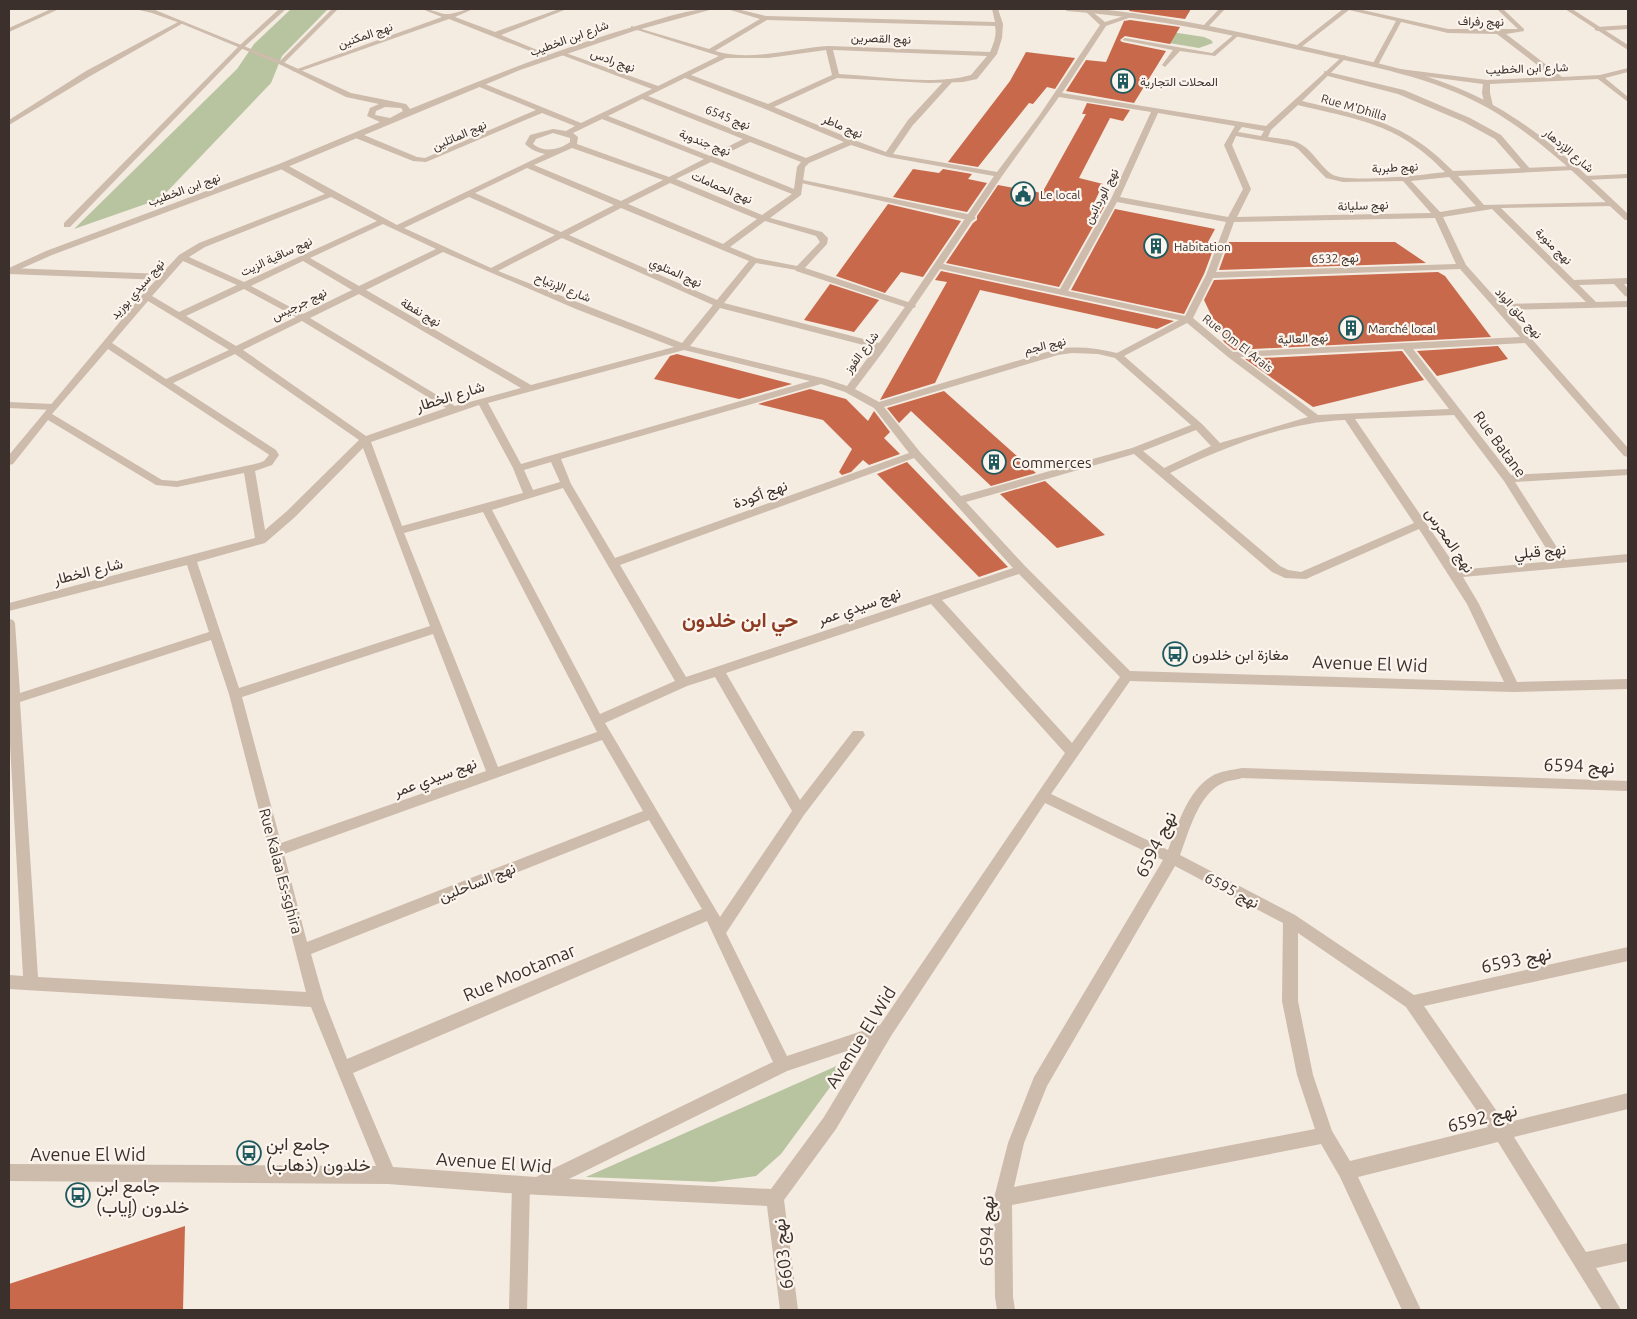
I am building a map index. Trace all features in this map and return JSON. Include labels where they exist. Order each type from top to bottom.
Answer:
[{"type":"street","points":[[9,30],[55,9],[60,9]]},
{"type":"street","points":[[138,9],[153,11],[242,46],[349,95],[406,109],[404,114]]},
{"type":"street","points":[[67,225],[242,46],[284,9]]},
{"type":"street","points":[[281,63],[335,9]]},
{"type":"street","points":[[425,9],[450,16],[550,57]]},
{"type":"street","name":"نهج المكنين","points":[[296,71],[470,9]]},
{"type":"street","points":[[494,35],[564,9]]},
{"type":"street","name":"شارع ابن الخطيب","points":[[440,100],[633,27],[710,9]]},
{"type":"street","points":[[730,9],[766,18],[1000,24]]},
{"type":"street","points":[[768,107],[836,76],[949,81],[961,81],[974,77],[994,54],[999,39],[1000,24],[995,9]]},
{"type":"street","name":"شارع ابن الخطيب","points":[[1067,9],[1123,11],[1134,15],[1205,27],[1374,65],[1447,87]]},
{"type":"street","points":[[1205,27],[1222,9]]},
{"type":"street","points":[[1298,47],[1347,9]]},
{"type":"street","name":"نهج رفراف","points":[[1351,9],[1455,32],[1516,32],[1522,30],[1500,9]]},
{"type":"street","points":[[1568,9],[1628,48]]},
{"type":"street","points":[[1087,10],[1104,25],[1134,15]]},
{"type":"street","points":[[710,51],[766,18]]},
{"type":"street","points":[[1374,65],[1400,19]]},
{"type":"street","points":[[10,120],[103,64],[182,22]]},
{"type":"street","name":"شارع الفوز","points":[[1104,25],[999,175],[912,306],[849,390],[878,406],[916,454],[1021,569],[1128,676]]},
{"type":"street","points":[[633,27],[725,56]]},
{"type":"street","points":[[1597,29],[1628,27]]},
{"type":"street","points":[[1499,32],[1559,78]]},
{"type":"street","points":[[1125,40],[1212,55],[1237,34]]},
{"type":"street","points":[[829,48],[836,76]]},
{"type":"street","name":"نهج القصرين","points":[[725,56],[768,56],[809,49],[829,48],[994,54]]},
{"type":"street","points":[[1165,65],[1178,50]]},
{"type":"street","name":"نهج رادس","points":[[561,53],[657,88]]},
{"type":"street","points":[[567,133],[725,56]]},
{"type":"street","points":[[1264,138],[1268,128],[1344,58]]},
{"type":"street","name":"شارع ابن الخطيب","points":[[1397,71],[1487,82],[1600,77],[1628,70]]},
{"type":"street","points":[[1328,73],[1401,92],[1467,120],[1498,138],[1528,170]]},
{"type":"street","points":[[1612,74],[1628,74]]},
{"type":"street","name":"نهج ماطر","points":[[684,75],[888,155],[999,175]]},
{"type":"street","points":[[1600,77],[1628,100]]},
{"type":"street","points":[[888,155],[911,122],[949,81]]},
{"type":"street","points":[[1487,82],[1486,93],[1489,106]]},
{"type":"street","points":[[480,84],[581,126]]},
{"type":"street","name":"شارع الإزدهار","points":[[1447,87],[1489,106],[1533,135],[1585,178],[1628,218]]},
{"type":"street","points":[[1057,94],[1268,128]]},
{"type":"street","points":[[349,95],[379,120],[393,119]]},
{"type":"street","name":"نهج 6545","points":[[641,96],[806,161]]},
{"type":"street","points":[[367,130],[371,114],[378,107],[440,100]]},
{"type":"street","points":[[404,114],[440,100]]},
{"type":"street","name":"Rue M'Dhilla","points":[[1296,102],[1366,119],[1393,130],[1418,144],[1451,174]]},
{"type":"street","name":"نهج الماتلين","points":[[356,135],[416,159],[426,160],[542,110]]},
{"type":"street","name":"نهج الوردانين","points":[[1063,291],[1115,199],[1156,110]]},
{"type":"street","name":"نهج ابن الخطيب","points":[[9,271],[49,253],[282,166],[404,114]]},
{"type":"street","name":"نهج جندوبة","points":[[602,116],[798,193]]},
{"type":"street","points":[[1118,356],[1188,319],[1210,275],[1232,220],[1247,189],[1246,183],[1232,158],[1228,146],[1233,133],[1240,124]]},
{"type":"street","points":[[397,228],[529,166],[571,145],[575,140],[574,137],[567,133],[545,132],[533,137],[529,144],[536,149],[559,150]]},
{"type":"street","name":"نهج طبربة","points":[[1233,133],[1288,141],[1301,147],[1329,176],[1343,180],[1573,168]]},
{"type":"street","points":[[491,271],[751,138]]},
{"type":"street","points":[[724,247],[798,193],[801,181],[801,167],[806,161],[851,142]]},
{"type":"street","name":"نهج الحمامات","points":[[571,145],[671,180],[762,218],[819,234],[824,238],[824,242],[800,269]]},
{"type":"street","name":"شارع الإرتياح","points":[[282,166],[397,228],[491,271],[684,347],[822,381],[849,390]]},
{"type":"street","points":[[529,166],[624,204],[754,260],[800,269],[912,306]]},
{"type":"street","points":[[1451,174],[1482,208]]},
{"type":"street","points":[[1585,178],[1628,176]]},
{"type":"street","name":"نهج حلق الواد","points":[[1405,178],[1438,215],[1462,266],[1628,454]]},
{"type":"street","points":[[801,181],[972,218]]},
{"type":"street","name":"نهج سيدي بوزيد","points":[[9,462],[49,411],[146,296],[182,257],[202,245],[331,194]]},
{"type":"street","name":"نهج المتلوي","points":[[470,194],[717,304],[882,347]]},
{"type":"street","name":"نهج سليانة","points":[[1115,199],[1232,220],[1438,215],[1494,206],[1613,204]]},
{"type":"street","name":"نهج منوبة","points":[[1494,206],[1594,305]]},
{"type":"street","name":"نهج ساقية الزيت","points":[[180,315],[383,220]]},
{"type":"street","name":"نهج جرجيس","points":[[167,382],[443,249]]},
{"type":"street","points":[[182,257],[243,285],[302,317],[454,409]]},
{"type":"street","name":"نهج نفطة","points":[[302,257],[528,388]]},
{"type":"street","points":[[684,347],[754,260]]},
{"type":"street","name":"Rue Om El Arais","points":[[939,266],[1188,319],[1231,355],[1316,418]]},
{"type":"street","name":"نهج 6532","points":[[1210,275],[1462,266]]},
{"type":"street","points":[[9,271],[163,277]]},
{"type":"street","points":[[1572,284],[1628,281]]},
{"type":"street","points":[[1617,282],[1628,294]]},
{"type":"street","points":[[146,296],[236,350],[365,440],[398,530],[494,773]]},
{"type":"street","points":[[1497,307],[1628,304]]},
{"type":"street","name":"نهج العالية","points":[[1231,355],[1526,340]]},
{"type":"street","points":[[9,405],[49,411],[160,483],[177,484],[248,469],[268,463],[274,455],[167,382],[107,344]]},
{"type":"street","name":"Rue Batane","points":[[1406,346],[1508,479],[1562,564]]},
{"type":"street","name":"شارع الخطار","points":[[9,607],[261,540],[291,514],[365,440],[454,409],[684,347]]},
{"type":"street","name":"نهج الجم","points":[[878,406],[1057,352],[1072,350],[1098,351],[1118,356],[1198,426],[1218,448]]},
{"type":"street","points":[[518,468],[822,381]]},
{"type":"street","points":[[482,401],[518,468],[529,495]]},
{"type":"street","points":[[1164,472],[1218,448],[1316,418],[1458,412]]},
{"type":"street","name":"نهج المحرس","points":[[1349,418],[1455,574],[1473,604],[1513,687]]},
{"type":"street","points":[[959,500],[1136,450],[1198,426]]},
{"type":"street","points":[[1136,450],[1276,569],[1293,576],[1302,576],[1420,524]]},
{"type":"street","name":"نهج أكودة","points":[[614,563],[916,454]]},
{"type":"street","points":[[555,458],[566,484],[683,683]]},
{"type":"street","points":[[248,469],[261,540]]},
{"type":"street","points":[[1508,479],[1628,472]]},
{"type":"street","points":[[398,530],[486,508],[566,484]]},
{"type":"street","points":[[486,508],[597,721],[711,912],[718,932],[783,1065]]},
{"type":"street","name":"نهج قبلي","points":[[1455,574],[1628,558]]},
{"type":"street","name":"Rue Kalaa Es-sghira","points":[[191,560],[235,694],[316,1000],[388,1175]]},
{"type":"street","name":"نهج سيدي عمر","points":[[597,721],[683,683],[1021,569]]},
{"type":"street","points":[[933,598],[1072,752]]},
{"type":"street","points":[[9,623],[11,700],[31,983]]},
{"type":"street","points":[[235,694],[437,628]]},
{"type":"street","points":[[11,700],[216,634]]},
{"type":"street","points":[[718,671],[799,811]]},
{"type":"street","name":"Avenue El Wid","points":[[12,1176],[388,1175],[529,1185],[776,1198],[830,1123],[885,1032],[1042,796],[1128,676],[1513,687],[1628,684]]},
{"type":"street","name":"نهج سيدي عمر","points":[[276,851],[605,734]]},
{"type":"street","points":[[718,932],[799,811],[858,735]]},
{"type":"street","name":"نهج 6594","points":[[1006,1310],[1002,1198],[1016,1143],[1040,1082],[1172,858],[1201,792],[1217,779],[1242,773],[1628,786]]},
{"type":"street","name":"نهج 6595","points":[[1042,796],[1172,858],[1290,920],[1412,1002]]},
{"type":"street","name":"نهج الساحلين","points":[[302,951],[652,813]]},
{"type":"street","name":"Rue Mootamar","points":[[343,1069],[711,912]]},
{"type":"street","points":[[1290,920],[1290,1001],[1306,1075],[1324,1135],[1346,1172],[1412,1310]]},
{"type":"street","name":"نهج 6593","points":[[1412,1002],[1628,954]]},
{"type":"street","points":[[9,982],[316,1000]]},
{"type":"street","points":[[1412,1002],[1502,1133],[1612,1310]]},
{"type":"street","points":[[518,1310],[529,1185],[783,1065],[885,1032]]},
{"type":"street","name":"نهج 6592","points":[[1346,1172],[1628,1100]]},
{"type":"street","points":[[1002,1198],[1324,1135]]},
{"type":"street","name":"نهج 6603","points":[[776,1198],[789,1310]]},
{"type":"street","points":[[1582,1262],[1628,1252]]},
{"type":"green space","points":[[291,9],[328,9],[282,56],[271,83],[160,199],[74,229],[237,69],[254,44]]},
{"type":"green space","points":[[1139,27],[1204,37],[1213,43],[1199,48],[1139,38]]},
{"type":"green space","points":[[850,1060],[781,1154],[756,1176],[714,1182],[586,1177]]},
{"type":"building","points":[[1130,9],[1191,9],[1185,19],[1129,11]]},
{"type":"building","name":"المحلات التجارية","points":[[1130,20],[1180,27],[1170,44],[1125,36],[1120,40],[1166,51],[1134,103],[1066,91],[1086,60],[1106,62],[1124,21]]},
{"type":"building","points":[[1026,52],[1075,58],[1055,89],[1047,87],[1033,104],[1029,103],[978,167],[948,162],[1010,81]]},
{"type":"building","points":[[1087,103],[1130,110],[1123,121],[1110,118],[1079,178],[1103,184],[1093,205],[1104,207],[1059,287],[946,263],[977,220],[977,216],[998,185],[1042,193],[1086,114],[1082,114]]},
{"type":"building","points":[[913,169],[939,173],[943,169],[972,174],[968,179],[987,183],[967,212],[893,197]]},
{"type":"building","points":[[888,204],[961,221],[923,277],[901,272],[885,293],[836,276]]},
{"type":"building","points":[[1115,209],[1215,229],[1208,242],[1216,242],[1204,274],[1184,314],[1071,290]]},
{"type":"building","points":[[1229,242],[1395,242],[1426,263],[1219,270]]},
{"type":"building","points":[[941,271],[1174,321],[1157,329],[980,290],[935,383],[880,400],[947,282],[935,280]]},
{"type":"building","points":[[1438,272],[1445,276],[1491,337],[1234,350],[1224,342],[1204,300],[1214,280]]},
{"type":"building","points":[[830,284],[879,300],[854,332],[804,320]]},
{"type":"building","points":[[1498,346],[1508,359],[1437,376],[1417,351]]},
{"type":"building","points":[[1402,351],[1424,380],[1313,407],[1245,359]]},
{"type":"building","points":[[677,354],[792,384],[739,399],[654,379],[670,356]]},
{"type":"building","points":[[810,389],[846,399],[868,421],[874,411],[890,432],[884,438],[900,454],[869,465],[863,460],[851,472],[842,475],[839,472],[852,449],[823,420],[758,404]]},
{"type":"building","points":[[944,391],[1036,473],[991,486],[911,411],[899,423],[887,408]]},
{"type":"building","points":[[907,462],[1008,567],[979,577],[877,474]]},
{"type":"building","points":[[1045,481],[1105,535],[1057,548],[1000,494]]},
{"type":"building","points":[[185,1226],[183,1310],[9,1310],[9,1284]]},
{"type":"place","name":"المحلات التجارية","points":[[1123,81]]},
{"type":"place","name":"Le local","points":[[1023,194]]},
{"type":"place","name":"Habitation","points":[[1156,246]]},
{"type":"place","name":"Marché local","points":[[1351,328]]},
{"type":"place","name":"Commerces","points":[[994,462]]},
{"type":"place","name":"مغازة ابن خلدون","points":[[1175,654]]},
{"type":"place","name":"جامع ابن خلدون (ذهاب)","points":[[249,1153]]},
{"type":"place","name":"جامع ابن خلدون (إياب)","points":[[78,1195]]},
{"type":"district","name":"حي ابن خلدون","points":[[740,619]]}]
